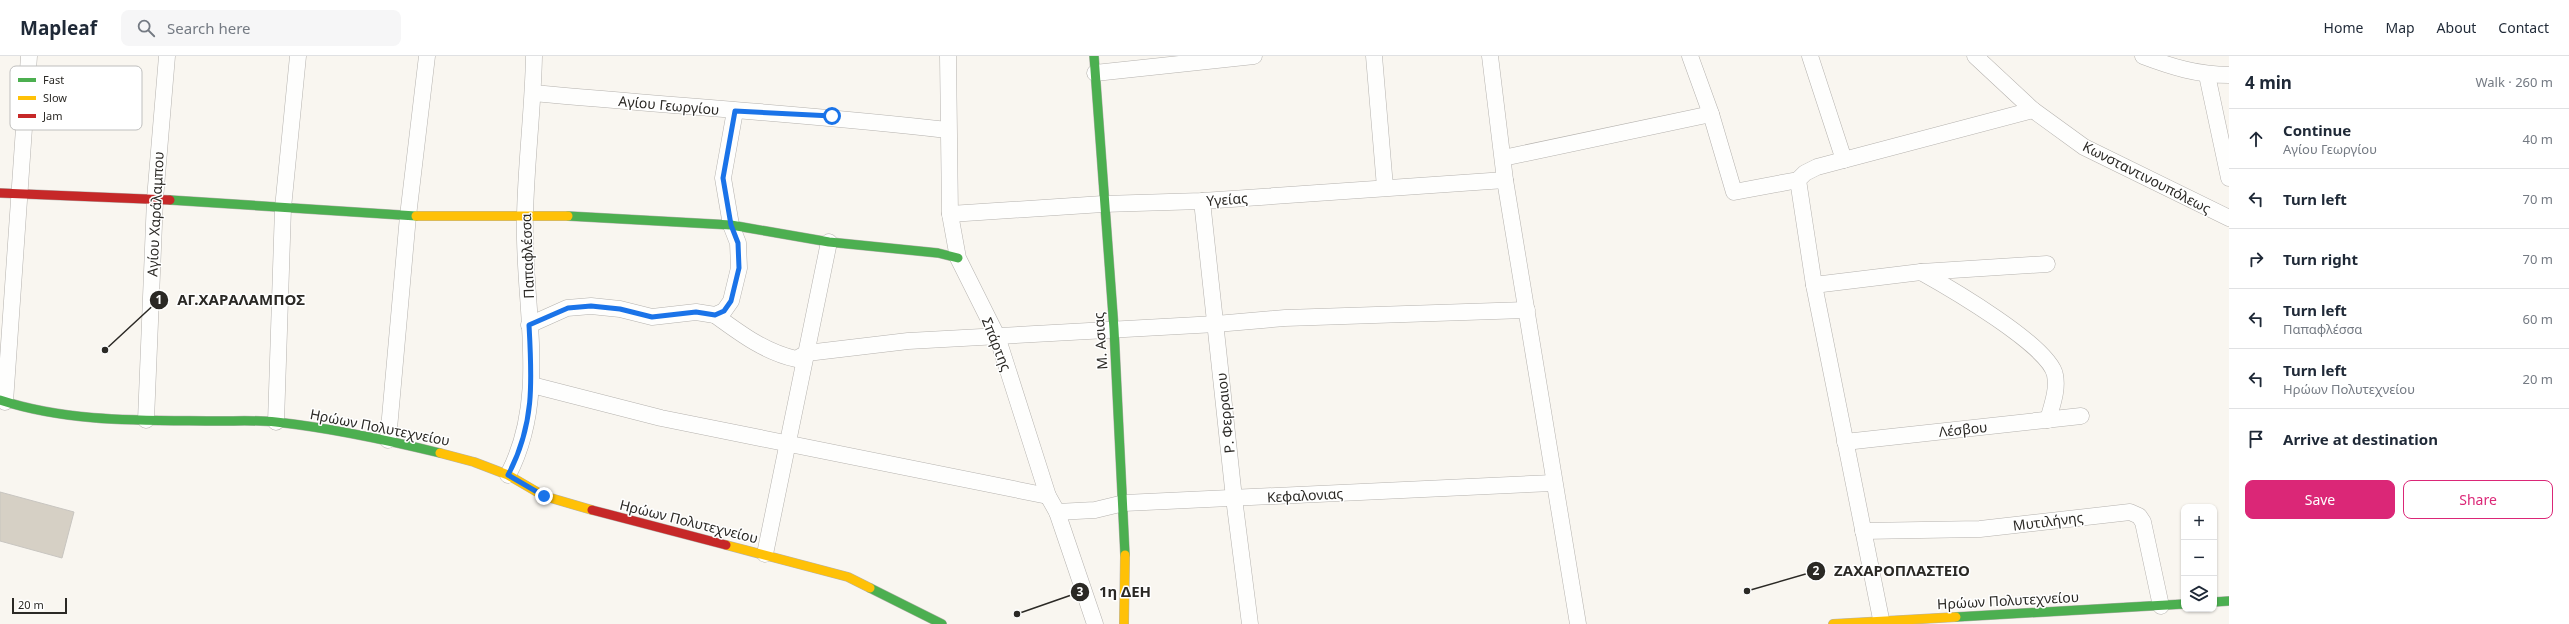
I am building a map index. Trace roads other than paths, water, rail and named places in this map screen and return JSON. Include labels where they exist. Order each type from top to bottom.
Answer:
[{"type":"street","points":[[28,66],[29,56]]},
{"type":"street","name":"Αγίου Χαράλαμπου","points":[[146,420],[155,199],[166,56]]},
{"type":"street","points":[[276,422],[283,208],[298,56]]},
{"type":"street","points":[[388,440],[408,216],[427,56]]},
{"type":"street","name":"Παπαφλέσσα","points":[[508,475],[522,446],[528,424],[532,385],[525,217],[534,56]]},
{"type":"street","name":"Σπάρτης","points":[[948,56],[947,130],[950,214],[958,258],[997,336],[1048,496],[1057,512],[1095,624]]},
{"type":"street","name":"Μ. Ασιας","points":[[1094,56],[1103,204],[1114,329],[1124,503],[1126,588],[1124,624]]},
{"type":"street","points":[[1095,72],[1212,58],[1254,56]]},
{"type":"street","points":[[1374,56],[1386,187]]},
{"type":"street","points":[[1490,56],[1505,180],[1578,624]]},
{"type":"street","points":[[1690,56],[1711,114],[1734,192],[1798,180],[1805,173],[1817,167],[2033,110]]},
{"type":"street","points":[[1810,56],[1844,160]]},
{"type":"street","name":"Κωνσταντινουπόλεως","points":[[1976,56],[2033,110],[2084,147],[2229,218]]},
{"type":"street","points":[[2143,56],[2185,71],[2207,75],[2229,75]]},
{"type":"street","points":[[2207,75],[2229,178]]},
{"type":"street","name":"Αγίου Γεωργίου","points":[[533,93],[735,111],[832,116],[947,130]]},
{"type":"street","points":[[715,315],[724,311],[731,301],[739,268],[738,243],[731,225],[723,178],[735,111]]},
{"type":"street","points":[[1503,158],[1711,114]]},
{"type":"street","points":[[2,401],[23,130]]},
{"type":"street","name":"Υγείας","points":[[950,214],[1103,204],[1202,201],[1386,187],[1505,180]]},
{"type":"street","points":[[1798,180],[1814,285],[1881,623]]},
{"type":"street","points":[[0,193],[155,199],[408,216],[593,216],[731,225],[829,242],[938,253],[958,258]]},
{"type":"street","name":"Ρ. Φερραιου","points":[[1202,201],[1234,498],[1250,624]]},
{"type":"street","points":[[765,554],[829,242]]},
{"type":"street","points":[[1814,285],[1921,272],[2047,264]]},
{"type":"street","points":[[1921,272],[1960,294],[2023,338],[2045,356],[2055,374],[2056,393],[2048,420]]},
{"type":"street","points":[[529,325],[568,308],[591,306],[620,309],[652,317],[696,312],[715,315],[760,347],[780,356],[796,359],[807,353],[908,341],[1216,324],[1285,318],[1527,310]]},
{"type":"street","points":[[532,385],[661,418],[1048,496]]},
{"type":"street","name":"Ηρώων Πολυτεχνείου","points":[[2,401],[45,412],[146,420],[276,422],[388,440],[474,462],[508,475],[544,496],[648,526],[765,554],[848,577],[942,624]]},
{"type":"street","name":"Λέσβου","points":[[1845,442],[2081,416]]},
{"type":"street","name":"Κεφαλονιας","points":[[1057,512],[1095,510],[1124,503],[1554,483]]},
{"type":"street","name":"Μυτιλήνης","points":[[1863,532],[1980,529],[2130,512],[2139,516],[2143,522],[2161,606]]},
{"type":"street","points":[[2217,602],[2229,601]]},
{"type":"street","name":"Ηρώων Πολυτεχνείου","points":[[1833,624],[1881,623],[2181,604]]},
{"type":"place","name":"ΑΓ.ΧΑΡΑΛΑΜΠΟΣ","points":[[105,350]]},
{"type":"place","name":"ΖΑΧΑΡΟΠΛΑΣΤΕΙΟ","points":[[1747,591]]},
{"type":"place","name":"1η ΔΕΗ","points":[[1017,614]]}]
